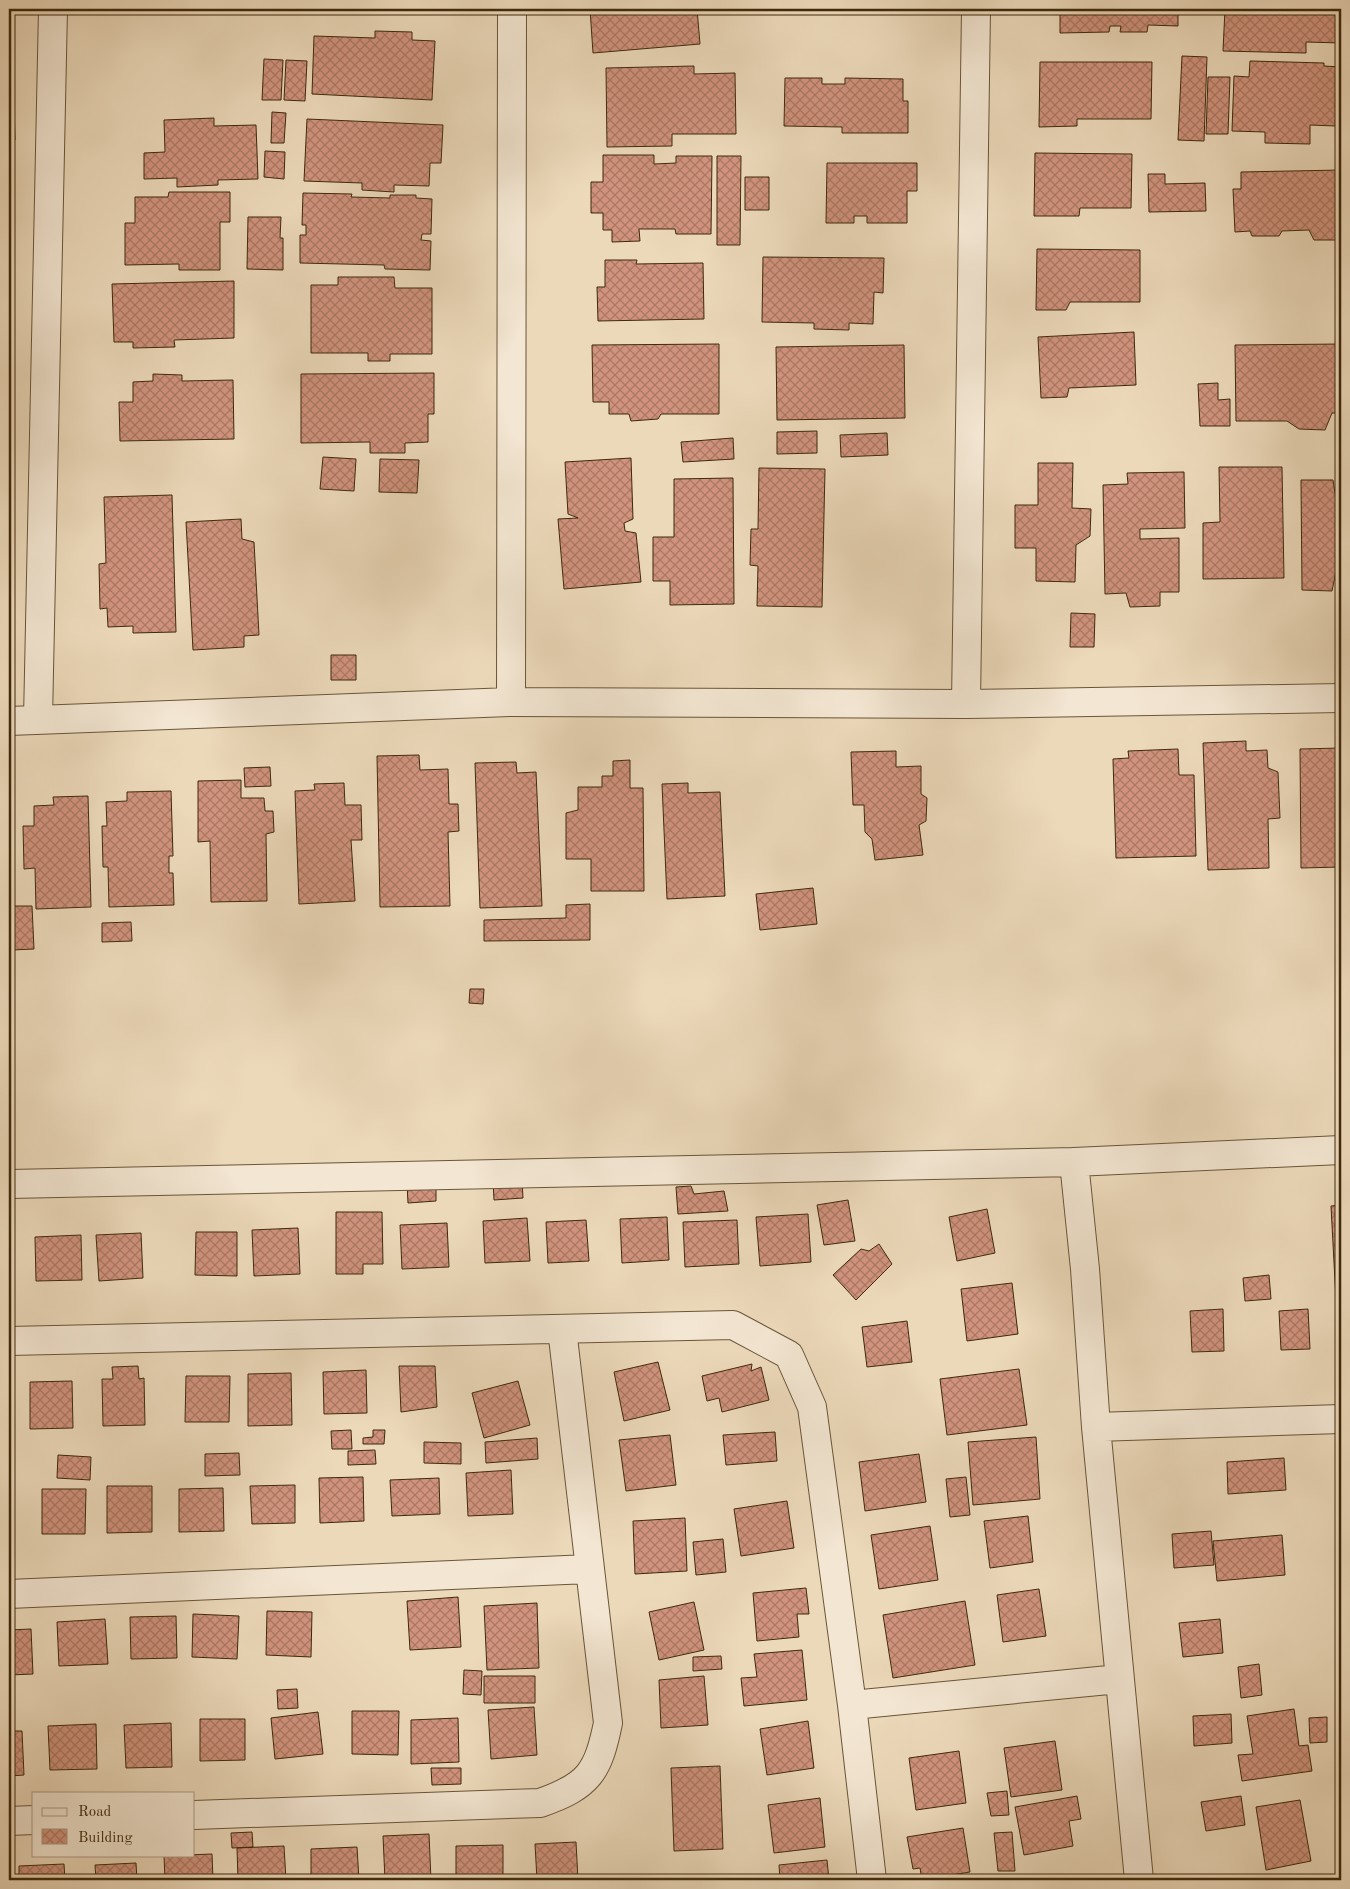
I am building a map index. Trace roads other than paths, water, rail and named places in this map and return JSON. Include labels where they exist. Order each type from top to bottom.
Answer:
[{"type":"street","points":[[38,719],[53,9]]},
{"type":"street","points":[[511,702],[512,9]]},
{"type":"street","points":[[966,704],[976,9]]},
{"type":"street","points":[[9,721],[511,702],[966,704],[1341,698]]},
{"type":"street","points":[[9,1184],[1074,1162],[1341,1150]]},
{"type":"street","points":[[1074,1162],[1085,1269],[1096,1427],[1139,1880]]},
{"type":"street","points":[[9,1341],[733,1325],[789,1355],[812,1407],[852,1705],[872,1880]]},
{"type":"street","points":[[195,1815],[540,1803],[565,1794],[587,1778],[602,1753],[608,1723],[562,1329]]},
{"type":"street","points":[[1096,1427],[1341,1419]]},
{"type":"street","points":[[9,1594],[589,1569]]},
{"type":"street","points":[[852,1705],[1119,1679]]},
{"type":"street","points":[[9,1821],[32,1820]]}]
